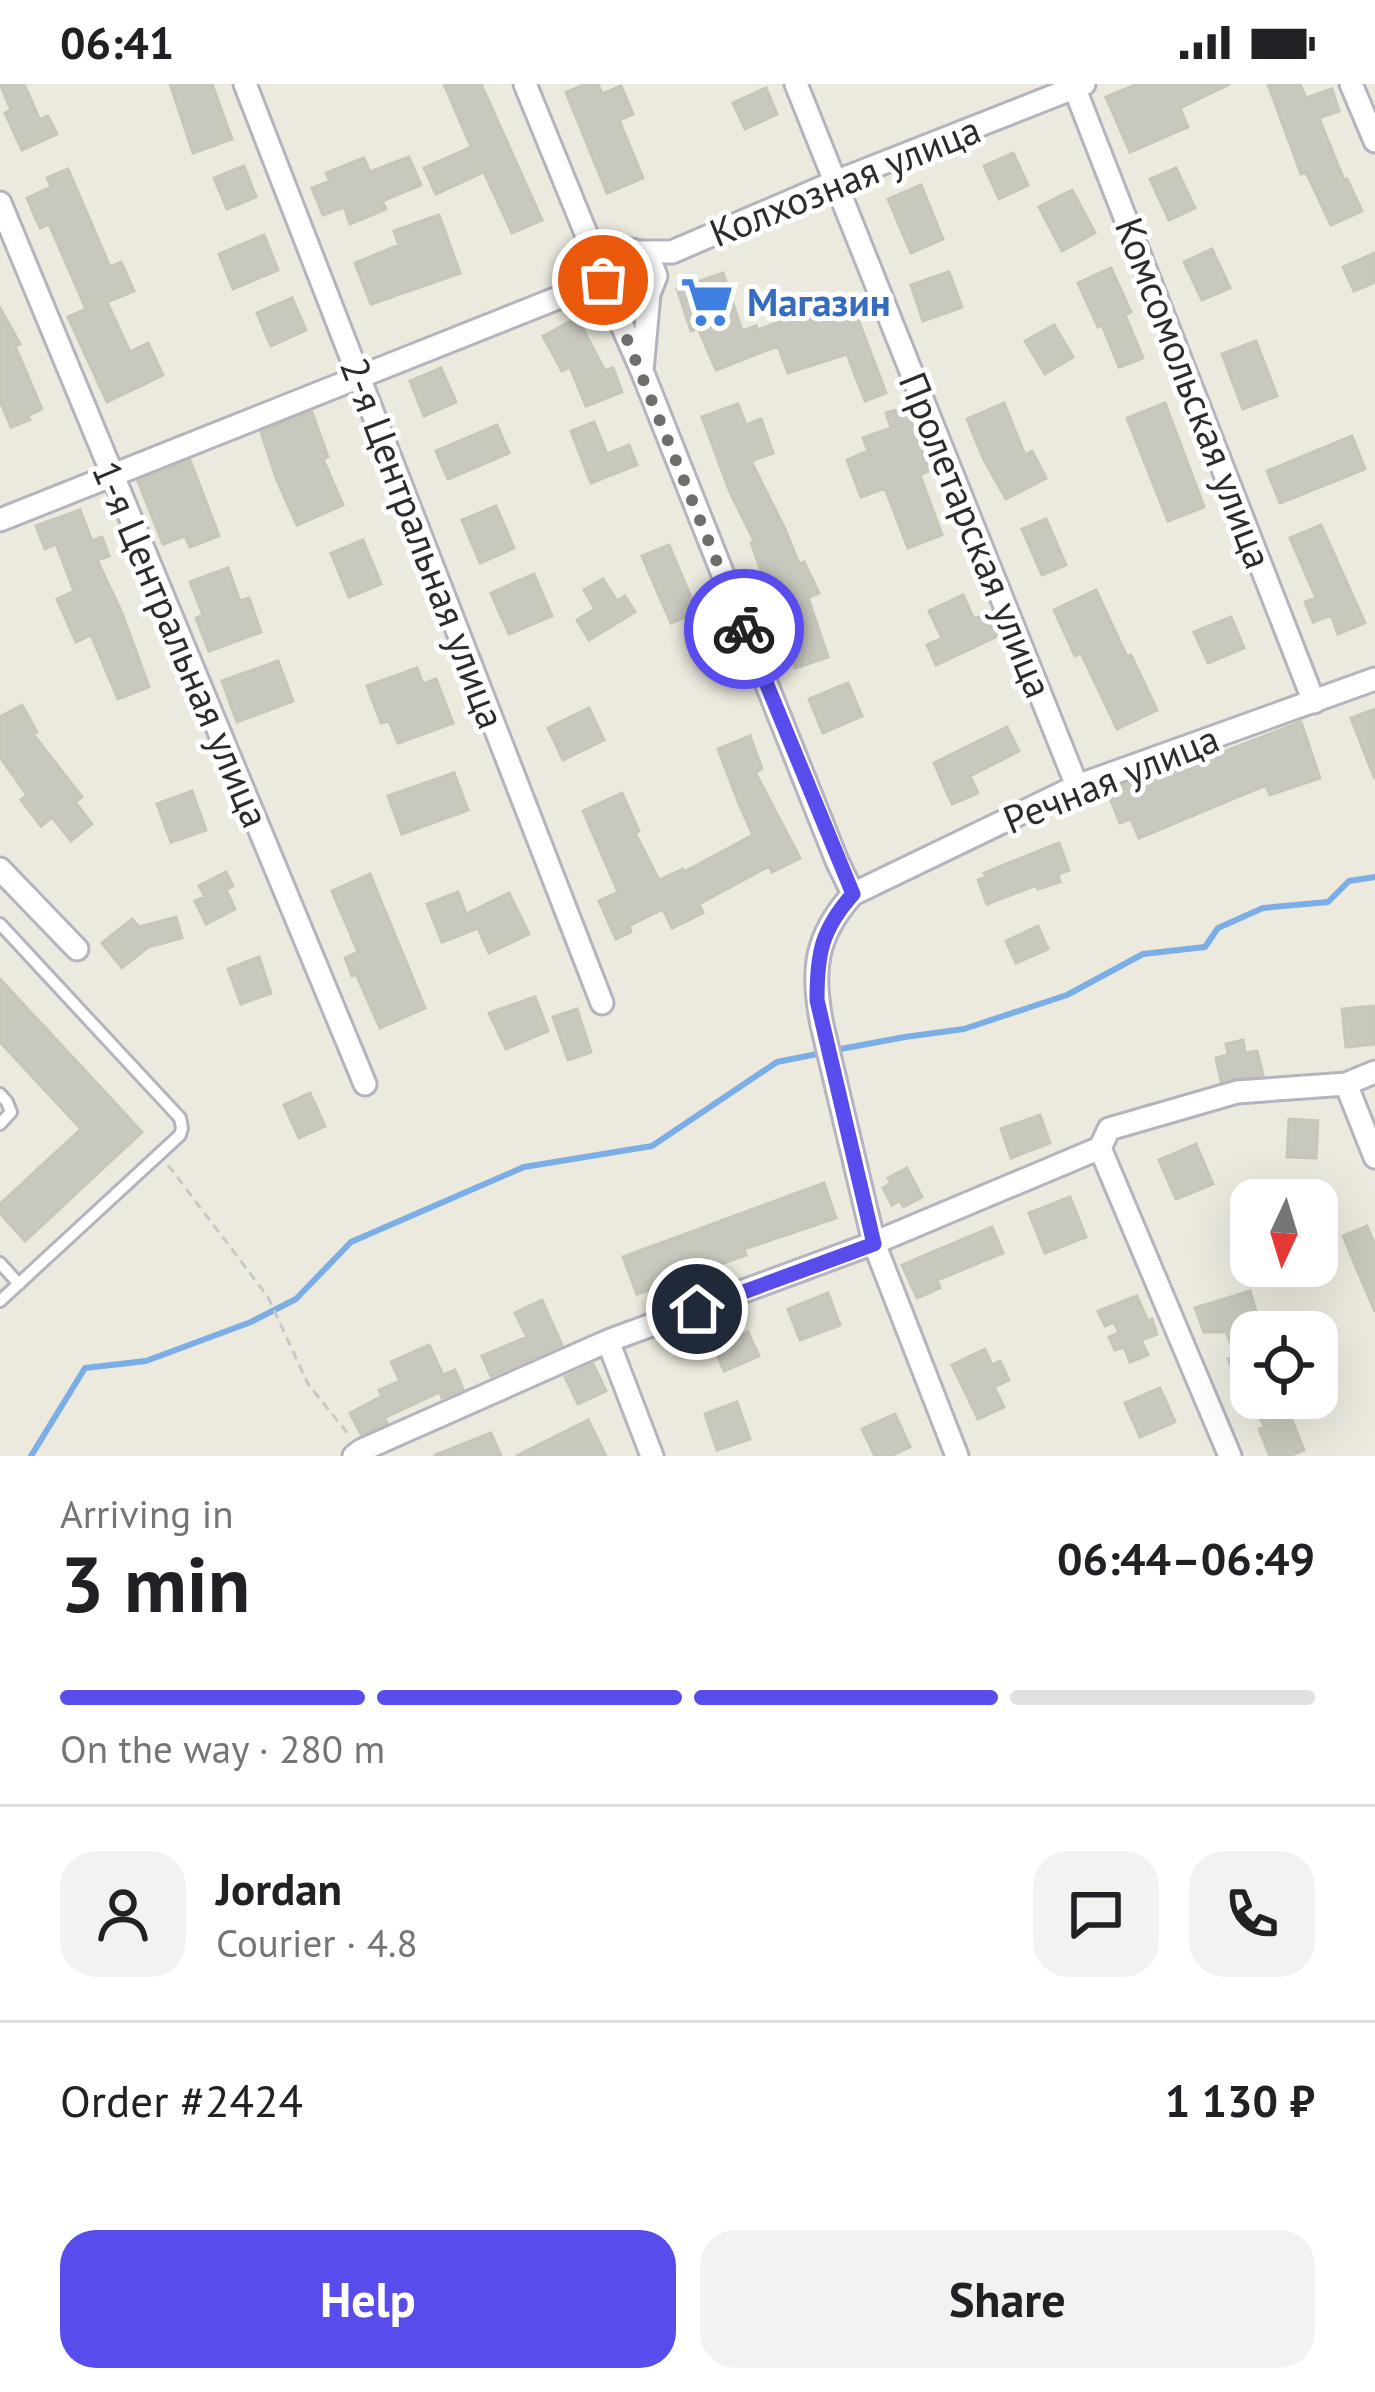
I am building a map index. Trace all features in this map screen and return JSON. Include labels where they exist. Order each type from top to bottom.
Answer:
[{"type":"street","name":"2-я Центральная улица","points":[[244,84],[602,1003]]},
{"type":"street","points":[[526,84],[853,894],[833,916],[822,940],[817,1000],[874,1244],[957,1456]]},
{"type":"street","name":"Пролетарская улица","points":[[796,84],[1077,786]]},
{"type":"street","points":[[1351,84],[1375,141]]},
{"type":"street","name":"Колхозная улица","points":[[641,252],[672,252],[1078,85]]},
{"type":"street","name":"Комсомольская улица","points":[[1078,85],[1314,702]]},
{"type":"street","name":"1-я Центральная улица","points":[[0,203],[365,1084]]},
{"type":"street","points":[[587,234],[614,254]]},
{"type":"street","points":[[642,371],[652,285],[650,258],[622,250],[607,261],[604,281],[613,297],[632,302],[652,285]]},
{"type":"street","name":"Колхозная улица","points":[[652,285],[672,252]]},
{"type":"street","points":[[0,520],[604,281]]},
{"type":"street","name":"Речная улица","points":[[853,894],[1077,786],[1375,679]]},
{"type":"street","points":[[0,869],[77,949]]},
{"type":"street","points":[[360,1454],[608,1341],[874,1244],[1100,1148],[1109,1129],[1237,1092],[1346,1084],[1375,1072]]},
{"type":"street","points":[[1346,1084],[1375,1157]]},
{"type":"street","points":[[1100,1148],[1230,1456]]},
{"type":"street","points":[[608,1341],[652,1456]]},
{"type":"lane","points":[[0,924],[180,1118],[182,1128],[180,1135],[0,1301]]},
{"type":"lane","points":[[0,1094],[10,1107],[0,1124]]},
{"type":"lane","points":[[0,1263],[19,1284]]},
{"type":"path","points":[[160,1154],[268,1298],[308,1384],[360,1454]]},
{"type":"building","points":[[0,84],[24,84],[40,120],[48,116],[57,134],[22,150],[5,113],[11,110]]},
{"type":"building","points":[[170,84],[212,84],[232,139],[193,153]]},
{"type":"building","points":[[444,84],[481,84],[542,220],[512,233],[484,172],[436,194],[424,168],[471,147]]},
{"type":"building","points":[[598,84],[602,94],[621,86],[633,114],[619,120],[643,178],[607,193],[566,92]]},
{"type":"building","points":[[1137,84],[1230,84],[1180,108],[1188,127],[1130,152],[1106,97]]},
{"type":"building","points":[[1268,84],[1300,84],[1306,98],[1332,89],[1339,111],[1319,118],[1362,211],[1331,225],[1306,172],[1301,174]]},
{"type":"building","points":[[766,88],[777,114],[745,129],[733,103]]},
{"type":"building","points":[[1013,153],[1028,185],[999,199],[984,166]]},
{"type":"building","points":[[409,157],[421,185],[382,201],[386,209],[350,224],[344,207],[323,215],[312,188],[330,181],[326,173],[364,158],[370,172]]},
{"type":"building","points":[[244,166],[256,197],[227,209],[214,178]]},
{"type":"building","points":[[1176,168],[1195,208],[1169,220],[1150,179]]},
{"type":"building","points":[[68,169],[110,267],[121,262],[134,291],[107,302],[130,352],[148,343],[163,375],[107,402],[68,317],[86,309],[49,224],[40,228],[27,198],[51,187],[47,178]]},
{"type":"building","points":[[921,185],[943,239],[911,253],[888,199]]},
{"type":"building","points":[[1072,190],[1095,233],[1062,251],[1039,207]]},
{"type":"building","points":[[439,215],[460,273],[371,304],[355,263],[399,245],[394,231]]},
{"type":"building","points":[[264,235],[278,270],[233,289],[219,254]]},
{"type":"building","points":[[1212,249],[1230,288],[1202,300],[1184,262]]},
{"type":"building","points":[[1375,253],[1375,282],[1354,291],[1343,267]]},
{"type":"building","points":[[1111,268],[1131,312],[1125,315],[1143,358],[1119,367],[1078,283]]},
{"type":"building","points":[[949,272],[962,307],[923,321],[911,285]]},
{"type":"building","points":[[723,273],[742,331],[788,319],[785,311],[808,303],[814,320],[853,306],[886,393],[865,401],[847,354],[788,373],[778,346],[716,370],[698,328],[691,331],[677,289]]},
{"type":"building","points":[[292,298],[306,330],[271,346],[257,313]]},
{"type":"building","points":[[0,308],[20,344],[15,346],[42,409],[11,427],[0,401]]},
{"type":"building","points":[[577,318],[605,371],[613,368],[622,392],[586,406],[570,367],[562,371],[543,336]]},
{"type":"building","points":[[1054,325],[1073,357],[1045,374],[1025,341]]},
{"type":"building","points":[[1256,341],[1277,396],[1243,409],[1222,354]]},
{"type":"building","points":[[441,368],[456,402],[424,416],[410,381]]},
{"type":"building","points":[[1004,403],[1025,455],[1032,451],[1046,478],[1006,499],[967,419]]},
{"type":"building","points":[[1165,403],[1204,507],[1168,521],[1127,418]]},
{"type":"building","points":[[738,404],[746,425],[761,419],[773,453],[751,461],[799,564],[804,562],[819,593],[808,598],[828,657],[795,668],[783,632],[787,631],[764,580],[754,541],[702,417]]},
{"type":"building","points":[[906,407],[929,471],[920,475],[942,535],[908,548],[885,488],[861,497],[847,460],[868,451],[863,438],[891,428],[886,413]]},
{"type":"building","points":[[312,412],[328,457],[323,459],[343,505],[297,525],[261,432]]},
{"type":"building","points":[[594,422],[607,454],[629,445],[637,465],[591,483],[571,431]]},
{"type":"building","points":[[497,425],[509,453],[448,479],[436,451]]},
{"type":"building","points":[[1352,436],[1365,469],[1280,503],[1267,471]]},
{"type":"building","points":[[190,460],[219,536],[190,547],[185,536],[163,544],[138,481]]},
{"type":"building","points":[[496,506],[514,548],[480,563],[462,520]]},
{"type":"building","points":[[80,510],[92,541],[102,537],[109,556],[97,560],[149,687],[118,699],[91,635],[76,642],[57,599],[74,591],[56,544],[45,549],[36,526]]},
{"type":"building","points":[[1046,519],[1066,565],[1042,575],[1022,529]]},
{"type":"building","points":[[1321,525],[1365,623],[1338,634],[1331,615],[1313,622],[1305,602],[1316,598],[1290,538]]},
{"type":"building","points":[[363,540],[381,584],[349,597],[331,553]]},
{"type":"building","points":[[669,545],[697,612],[671,623],[642,556]]},
{"type":"building","points":[[228,568],[240,601],[249,598],[261,632],[209,651],[196,618],[203,615],[190,582]]},
{"type":"building","points":[[534,574],[552,616],[509,634],[491,593]]},
{"type":"building","points":[[603,579],[617,601],[625,596],[635,612],[589,640],[577,620],[595,609],[584,590]]},
{"type":"building","points":[[1096,590],[1157,710],[1117,729],[1081,653],[1075,656],[1054,610]]},
{"type":"building","points":[[963,595],[974,619],[991,612],[1000,635],[936,665],[927,645],[942,638],[929,611]]},
{"type":"building","points":[[1231,617],[1244,648],[1208,663],[1194,632]]},
{"type":"building","points":[[278,661],[293,701],[237,722],[222,681]]},
{"type":"building","points":[[417,668],[423,684],[436,679],[453,723],[398,743],[389,721],[381,723],[367,686]]},
{"type":"building","points":[[848,683],[862,716],[823,733],[809,699]]},
{"type":"building","points":[[22,705],[37,732],[33,734],[82,797],[75,802],[92,824],[71,841],[52,817],[41,826],[21,800],[27,795],[0,757],[0,717]]},
{"type":"building","points":[[589,708],[604,740],[563,760],[548,728]]},
{"type":"building","points":[[1375,709],[1375,776],[1374,777],[1351,718]]},
{"type":"building","points":[[1301,722],[1320,778],[1270,795],[1266,785],[1139,838],[1131,819],[1120,823],[1107,791],[1169,773]]},
{"type":"building","points":[[1007,727],[1019,751],[970,776],[978,793],[952,804],[934,763]]},
{"type":"building","points":[[750,736],[762,769],[755,772],[800,858],[772,872],[769,866],[699,904],[703,913],[672,928],[663,909],[629,926],[631,932],[616,939],[599,901],[618,892],[583,811],[622,793],[639,831],[635,833],[659,880],[684,872],[753,835],[718,749]]},
{"type":"building","points":[[454,773],[468,810],[402,834],[388,796]]},
{"type":"building","points":[[192,791],[206,830],[171,842],[157,804]]},
{"type":"building","points":[[1059,843],[1069,870],[1058,874],[1060,882],[1038,889],[1037,885],[987,904],[978,880],[986,877],[984,873]]},
{"type":"building","points":[[226,872],[233,886],[226,890],[235,909],[206,924],[195,901],[205,897],[199,886]]},
{"type":"building","points":[[370,874],[425,1008],[380,1028],[345,958],[358,952],[332,891]]},
{"type":"building","points":[[458,892],[466,914],[509,893],[529,934],[489,953],[478,928],[442,942],[427,904]]},
{"type":"building","points":[[176,917],[182,938],[148,947],[122,968],[102,943],[132,919],[139,927]]},
{"type":"building","points":[[1038,926],[1048,949],[1016,963],[1006,941]]},
{"type":"building","points":[[259,957],[271,993],[241,1004],[228,969]]},
{"type":"building","points":[[0,979],[142,1132],[25,1241],[0,1213],[0,1204],[81,1129],[0,1042]]},
{"type":"building","points":[[535,997],[548,1031],[506,1049],[489,1013]]},
{"type":"building","points":[[1375,1006],[1375,1044],[1346,1047],[1342,1009]]},
{"type":"building","points":[[577,1009],[591,1052],[568,1060],[553,1017]]},
{"type":"building","points":[[1243,1040],[1245,1053],[1257,1051],[1263,1075],[1221,1081],[1216,1058],[1228,1055],[1226,1044]]},
{"type":"building","points":[[310,1093],[325,1126],[299,1138],[284,1105]]},
{"type":"building","points":[[1040,1115],[1050,1143],[1011,1158],[1001,1129]]},
{"type":"building","points":[[1289,1119],[1318,1121],[1316,1158],[1287,1157]]},
{"type":"building","points":[[1196,1144],[1213,1184],[1176,1199],[1159,1160]]},
{"type":"building","points":[[907,1168],[922,1197],[903,1207],[900,1200],[892,1205],[883,1188],[891,1183],[888,1178]]},
{"type":"building","points":[[824,1183],[836,1218],[744,1249],[746,1255],[637,1294],[623,1257]]},
{"type":"building","points":[[1070,1197],[1086,1237],[1045,1253],[1029,1213]]},
{"type":"building","points":[[1367,1226],[1375,1245],[1375,1312],[1343,1236]]},
{"type":"building","points":[[992,1227],[1003,1253],[937,1280],[940,1288],[917,1298],[902,1265]]},
{"type":"building","points":[[1250,1291],[1256,1311],[1230,1311],[1230,1342],[1226,1332],[1204,1332],[1195,1308]]},
{"type":"building","points":[[828,1293],[840,1325],[800,1340],[788,1309]]},
{"type":"building","points":[[1137,1296],[1157,1334],[1141,1340],[1148,1355],[1130,1362],[1124,1347],[1115,1350],[1109,1337],[1119,1333],[1114,1322],[1105,1326],[1098,1311]]},
{"type":"building","points":[[542,1300],[562,1345],[491,1376],[482,1356],[527,1337],[515,1313]]},
{"type":"building","points":[[748,1332],[759,1356],[724,1371],[714,1347]]},
{"type":"building","points":[[429,1345],[443,1375],[455,1370],[463,1389],[442,1398],[440,1392],[361,1434],[350,1413],[382,1396],[379,1390],[400,1381],[391,1362]]},
{"type":"building","points":[[985,1349],[992,1365],[1000,1361],[1009,1380],[994,1387],[1004,1407],[978,1419],[952,1365]]},
{"type":"building","points":[[593,1364],[606,1391],[578,1404],[565,1377]]},
{"type":"building","points":[[1160,1388],[1175,1422],[1140,1437],[1125,1403]]},
{"type":"building","points":[[737,1402],[750,1439],[717,1450],[705,1414]]},
{"type":"building","points":[[895,1414],[910,1447],[890,1456],[875,1456],[862,1429]]},
{"type":"building","points":[[1261,1419],[1291,1419],[1304,1450],[1270,1456],[1259,1429],[1264,1427]]},
{"type":"building","points":[[588,1420],[606,1456],[516,1456]]},
{"type":"building","points":[[491,1433],[501,1456],[435,1456],[435,1455]]},
{"type":"waterway","points":[[835,1050],[964,1029],[1067,995],[1143,954],[1205,947],[1218,928],[1263,908],[1328,902],[1349,881],[1375,877]]},
{"type":"waterway","points":[[31,1456],[85,1368],[146,1361],[251,1322],[296,1299],[351,1242],[524,1167],[652,1146],[777,1062],[822,1053]]},
{"type":"way so far","points":[[603,280],[744,629]]},
{"type":"place","name":"Магазин","points":[[707,302]]},
{"type":"route","points":[[697,1309],[874,1244],[817,1000],[822,940],[833,916],[853,894],[744,629]]}]
